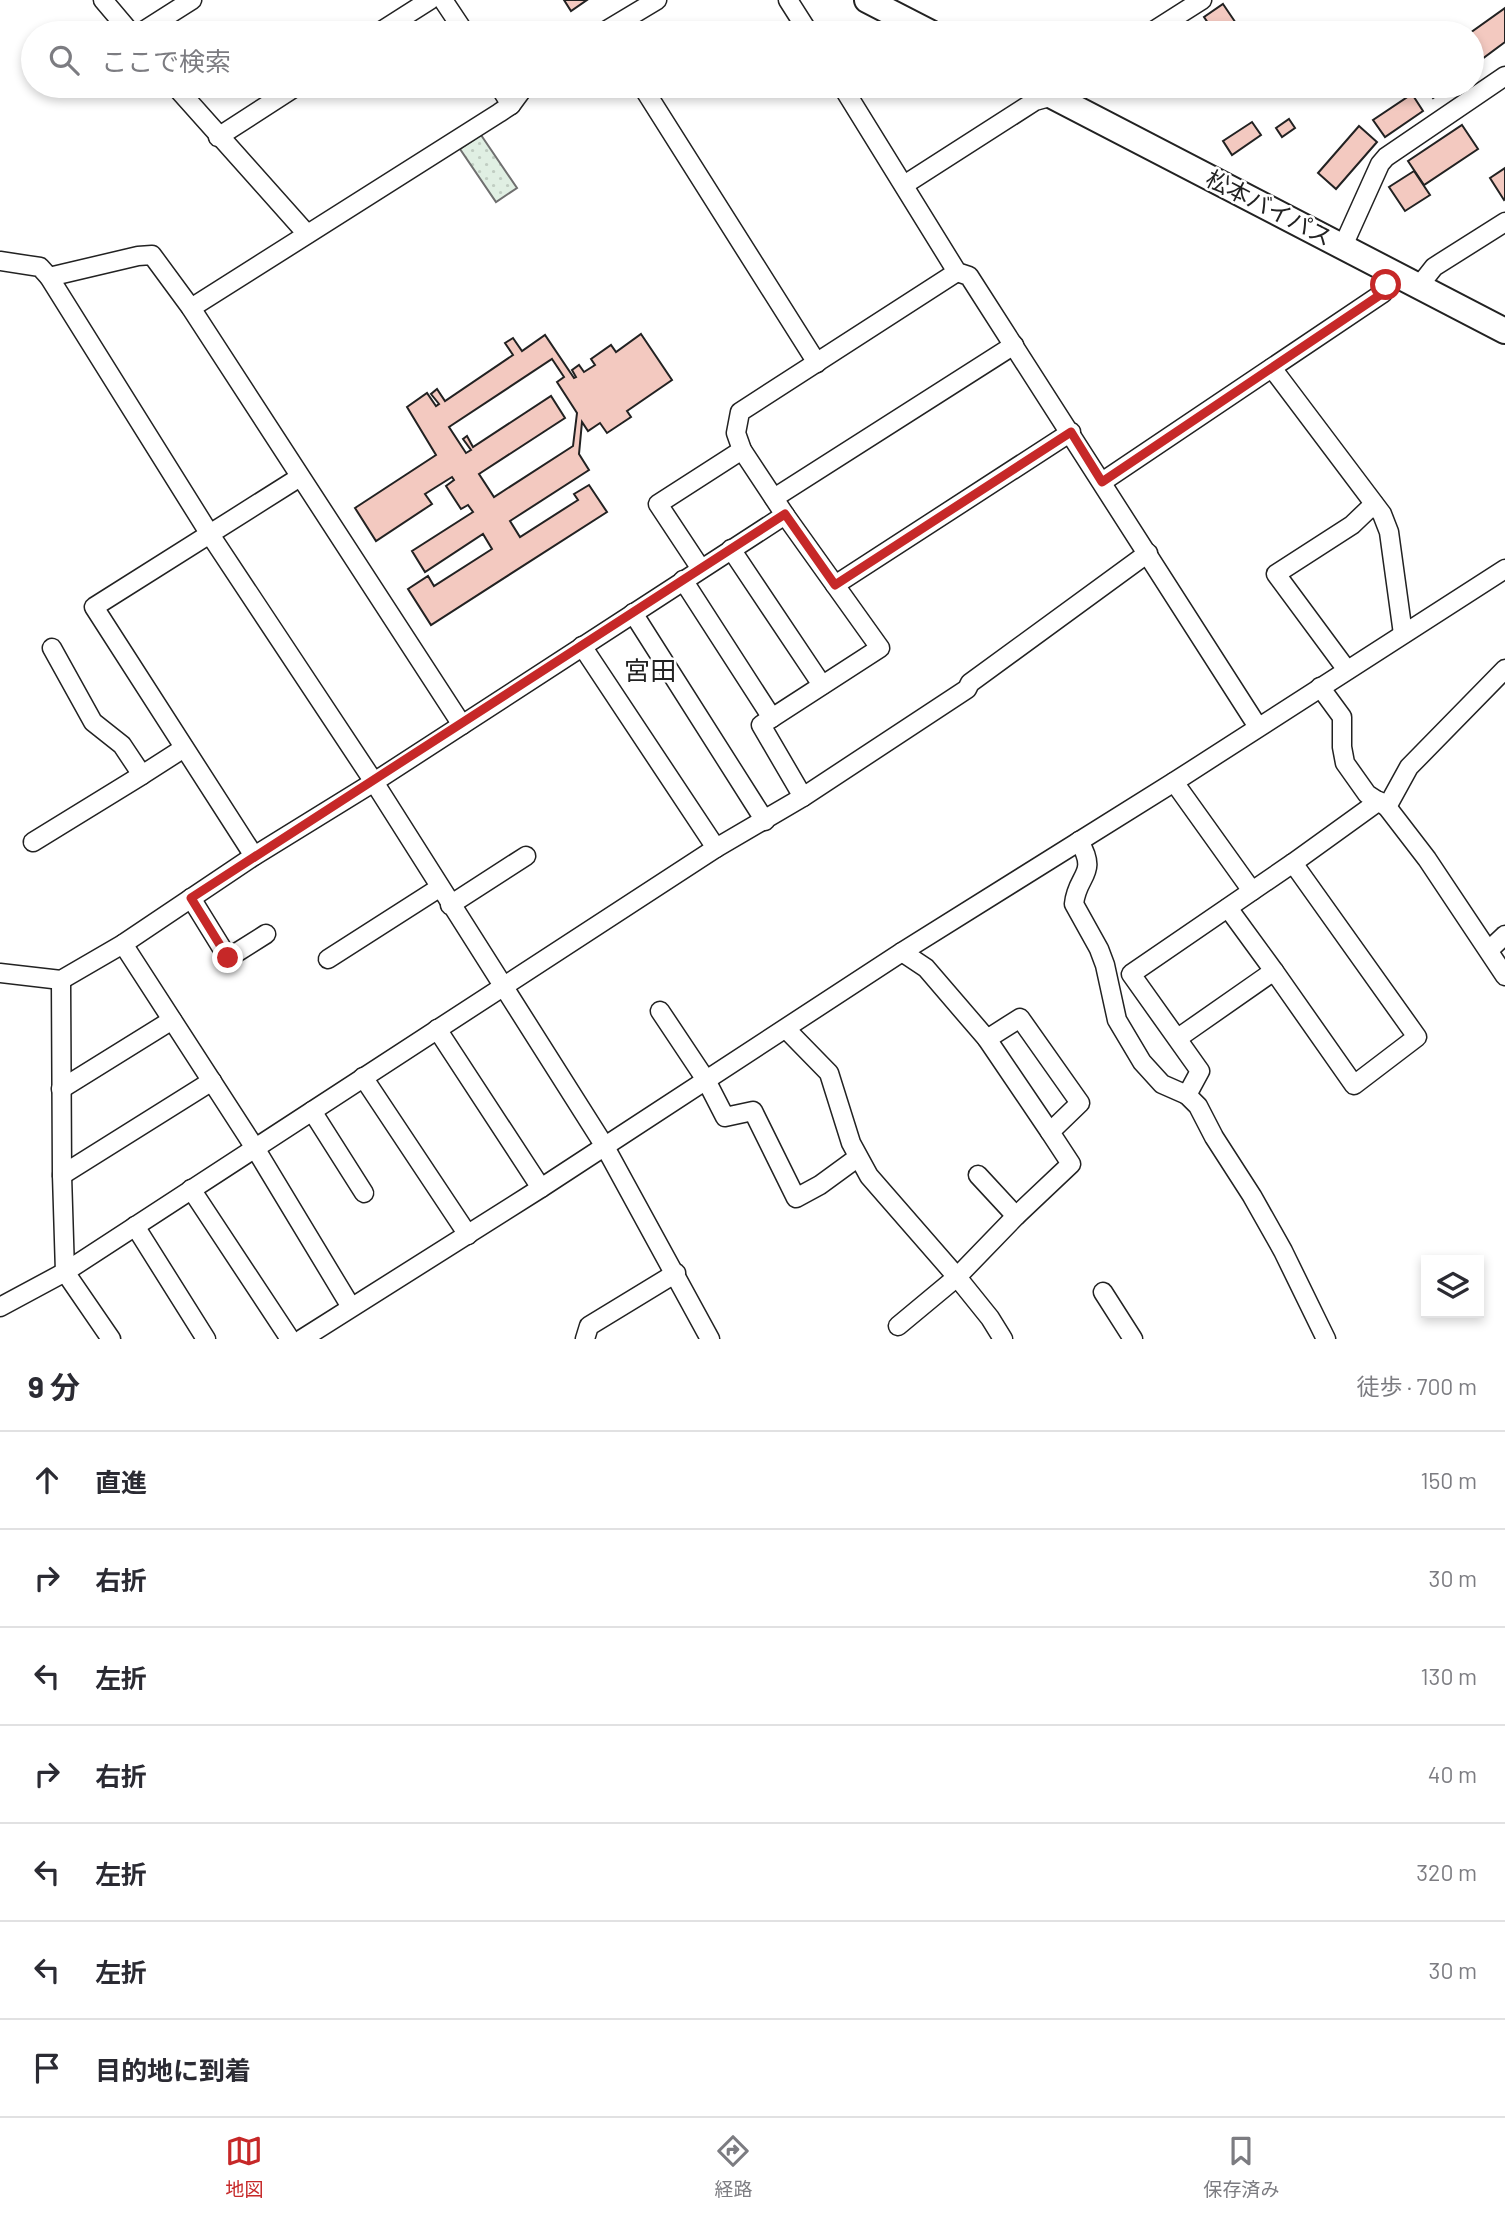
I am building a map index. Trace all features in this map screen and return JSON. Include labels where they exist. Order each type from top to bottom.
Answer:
[{"type":"highway","points":[[867,0],[908,21]]},
{"type":"highway","name":"松本バイパス","points":[[1068,98],[1505,331]]},
{"type":"street","points":[[103,0],[121,21]]},
{"type":"street","points":[[160,21],[192,0]]},
{"type":"street","points":[[397,21],[430,0]]},
{"type":"street","points":[[443,0],[457,21]]},
{"type":"street","points":[[624,21],[657,0]]},
{"type":"street","points":[[788,0],[801,21]]},
{"type":"street","points":[[1169,21],[1202,0]]},
{"type":"street","points":[[1484,90],[1505,76]]},
{"type":"street","points":[[185,98],[307,234]]},
{"type":"street","points":[[218,136],[278,98]]},
{"type":"street","points":[[507,98],[511,105]]},
{"type":"street","points":[[191,308],[511,105],[516,98]]},
{"type":"street","points":[[650,98],[817,363]]},
{"type":"street","points":[[850,98],[957,272],[969,276],[1258,727]]},
{"type":"street","points":[[904,185],[1040,98]]},
{"type":"street","points":[[1343,246],[1380,164],[1473,98]]},
{"type":"street","points":[[1419,286],[1434,267],[1505,222]]},
{"type":"street","points":[[48,277],[152,255],[191,308],[462,725]]},
{"type":"street","points":[[0,261],[40,267],[48,277],[209,533],[374,782],[604,1145],[710,1339]]},
{"type":"street","points":[[803,797],[761,725],[880,648],[742,450],[736,433],[740,412],[957,272]]},
{"type":"street","points":[[1102,482],[1383,293],[1393,273]]},
{"type":"street","points":[[775,498],[1014,345]]},
{"type":"street","points":[[1272,368],[1382,514],[1389,533],[1403,634]]},
{"type":"street","points":[[835,585],[1071,432]]},
{"type":"street","points":[[701,569],[658,504],[742,450]]},
{"type":"street","points":[[254,856],[94,607],[300,477]]},
{"type":"street","points":[[1347,670],[1276,574],[1352,526],[1374,504]]},
{"type":"street","points":[[0,973],[61,980],[123,944],[254,856],[374,782],[785,514]]},
{"type":"street","points":[[731,549],[822,685]]},
{"type":"street","points":[[0,1307],[65,1272],[716,848],[803,797],[967,688],[970,683],[1148,553]]},
{"type":"street","points":[[302,1339],[541,1188],[902,952],[1174,782],[1505,569]]},
{"type":"street","points":[[683,580],[772,718]]},
{"type":"street","points":[[633,613],[765,821]]},
{"type":"street","points":[[582,646],[716,848]]},
{"type":"street","points":[[52,648],[93,722],[122,744],[142,775]]},
{"type":"street","points":[[1187,1095],[1200,1072],[1131,974],[1383,804],[1409,767],[1505,669]]},
{"type":"street","points":[[1320,687],[1342,717],[1345,763],[1367,794],[1383,804],[1427,859],[1505,976]]},
{"type":"street","points":[[33,842],[184,748]]},
{"type":"street","points":[[1174,782],[1252,891]]},
{"type":"street","points":[[1079,842],[1088,862],[1087,872],[1074,904],[1105,965],[1117,1020],[1149,1072],[1162,1084],[1187,1095],[1198,1106],[1283,1251],[1326,1339]]},
{"type":"street","points":[[450,905],[526,856]]},
{"type":"street","points":[[1228,908],[1354,1085],[1417,1037],[1293,863]]},
{"type":"street","points":[[328,959],[439,888]]},
{"type":"street","points":[[191,898],[228,958],[266,934]]},
{"type":"street","points":[[1489,950],[1505,935]]},
{"type":"street","points":[[123,944],[255,1148],[351,1307]]},
{"type":"street","points":[[898,1326],[957,1277],[1071,1164],[987,1039],[926,968],[902,952]]},
{"type":"street","points":[[1178,1038],[1274,971]]},
{"type":"street","points":[[61,980],[65,1272],[111,1339]]},
{"type":"street","points":[[660,1011],[706,1080],[725,1117],[753,1111],[796,1198],[820,1185],[857,1158]]},
{"type":"street","points":[[987,1039],[1020,1018],[1080,1102],[1050,1132]]},
{"type":"street","points":[[61,1089],[172,1020]]},
{"type":"street","points":[[437,1029],[541,1188]]},
{"type":"street","points":[[786,1029],[829,1073],[857,1158],[869,1176],[957,1277],[1003,1339]]},
{"type":"street","points":[[363,1077],[468,1235]]},
{"type":"street","points":[[62,1175],[212,1081]]},
{"type":"street","points":[[312,1111],[364,1192]]},
{"type":"street","points":[[978,1175],[1016,1216]]},
{"type":"street","points":[[191,1189],[290,1339]]},
{"type":"street","points":[[135,1226],[206,1339]]},
{"type":"street","points":[[585,1339],[589,1326],[676,1273]]},
{"type":"street","points":[[1103,1292],[1133,1339]]},
{"type":"green space","points":[[481,135],[517,188],[496,202],[460,149]]},
{"type":"building","points":[[564,0],[587,0],[571,11]]},
{"type":"building","points":[[1223,4],[1235,21],[1207,21],[1204,17]]},
{"type":"building","points":[[1505,8],[1505,42],[1484,58],[1484,23]]},
{"type":"building","points":[[1406,98],[1415,98],[1423,111],[1385,137],[1373,120]]},
{"type":"building","points":[[1289,119],[1295,128],[1282,137],[1276,128]]},
{"type":"building","points":[[1252,122],[1261,135],[1232,155],[1223,141]]},
{"type":"building","points":[[1462,125],[1478,149],[1424,185],[1408,161]]},
{"type":"building","points":[[1359,126],[1377,142],[1336,189],[1318,173]]},
{"type":"building","points":[[1505,168],[1505,199],[1504,200],[1490,178]]},
{"type":"building","points":[[1414,171],[1430,195],[1405,211],[1389,187]]},
{"type":"building","points":[[641,334],[672,380],[627,411],[631,417],[607,433],[600,423],[588,431],[582,422],[579,454],[589,470],[510,521],[520,537],[578,500],[574,494],[589,485],[607,512],[431,625],[408,589],[428,576],[434,586],[492,549],[483,534],[425,572],[412,551],[473,512],[468,505],[461,509],[446,486],[454,480],[452,477],[425,494],[432,504],[376,541],[355,508],[436,455],[407,407],[427,393],[436,406],[439,404],[431,394],[437,389],[445,401],[513,355],[505,343],[513,338],[522,351],[545,335],[574,378],[576,377],[572,370],[579,365],[584,372],[595,365],[591,359],[611,345],[616,352]],"holes":[[[552,359],[564,377],[557,382],[577,413],[573,446],[494,497],[479,474],[565,418],[551,396],[473,447],[467,436],[463,439],[471,450],[466,453],[449,427]]]},
{"type":"district","name":"宮田","points":[[650,671]]},
{"type":"route","points":[[228,958],[191,898],[785,514],[835,585],[1071,432],[1102,482],[1383,293],[1386,285]]}]
